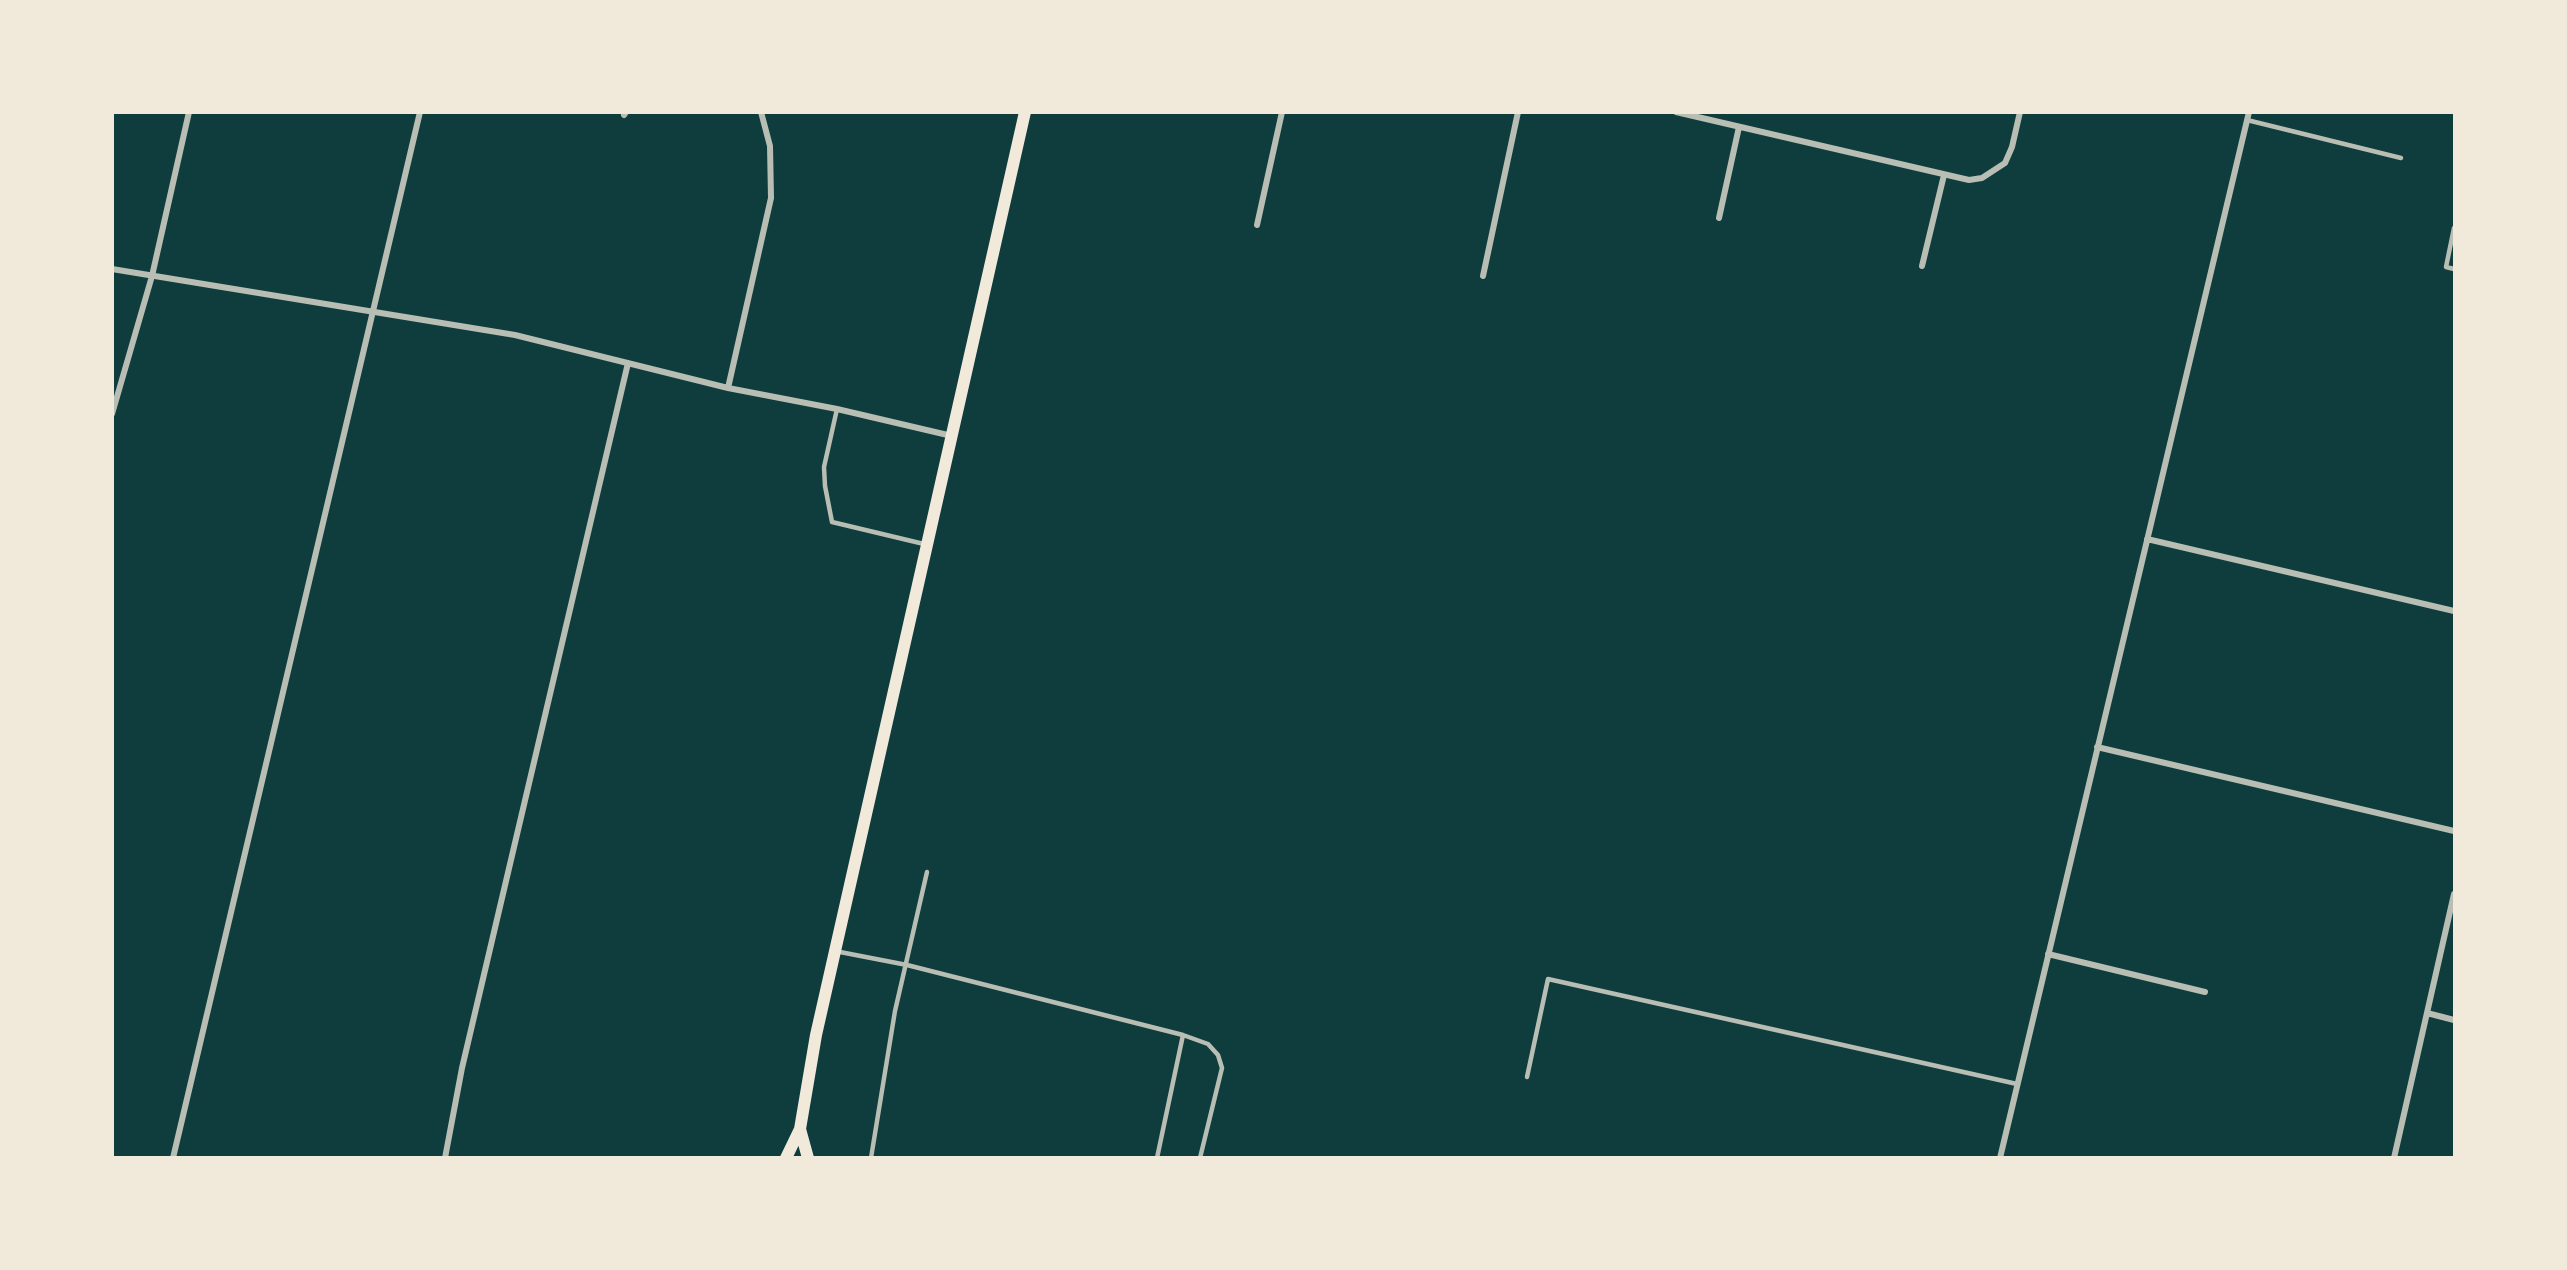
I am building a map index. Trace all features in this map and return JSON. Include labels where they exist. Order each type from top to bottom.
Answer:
[{"type":"main road","points":[[786,1158],[800,1130],[816,1035],[1025,112]]},
{"type":"main road","points":[[800,1130],[808,1158]]},
{"type":"street","points":[[112,414],[152,276],[189,112]]},
{"type":"street","points":[[173,1158],[375,312],[420,112]]},
{"type":"street","points":[[728,388],[771,198],[770,146],[761,112]]},
{"type":"street","points":[[1257,225],[1282,112]]},
{"type":"street","points":[[1483,276],[1518,112]]},
{"type":"street","points":[[1676,112],[1969,180],[1982,178],[1995,172],[2005,163],[2012,147],[2020,112]]},
{"type":"street","points":[[2000,1158],[2249,112]]},
{"type":"street","points":[[1719,218],[1739,127]]},
{"type":"street","points":[[1922,266],[1944,175]]},
{"type":"street","points":[[112,269],[515,335],[728,388],[837,409],[952,436]]},
{"type":"street","points":[[445,1158],[460,1077],[628,363]]},
{"type":"street","points":[[2147,540],[2454,611]]},
{"type":"street","points":[[2097,747],[2454,831]]},
{"type":"street","points":[[2394,1158],[2454,894]]},
{"type":"street","points":[[2048,954],[2205,992]]},
{"type":"street","points":[[2427,1013],[2454,1020]]},
{"type":"lane","points":[[2247,120],[2401,158]]},
{"type":"lane","points":[[2454,228],[2446,267],[2454,269]]},
{"type":"lane","points":[[837,409],[824,467],[832,522],[928,545]]},
{"type":"lane","points":[[871,1158],[894,1011],[927,872]]},
{"type":"lane","points":[[840,952],[907,964],[1183,1035],[1208,1044],[1218,1055],[1222,1068],[1200,1158]]},
{"type":"lane","points":[[1527,1077],[1548,979],[2017,1084]]},
{"type":"lane","points":[[1157,1158],[1183,1035]]}]
